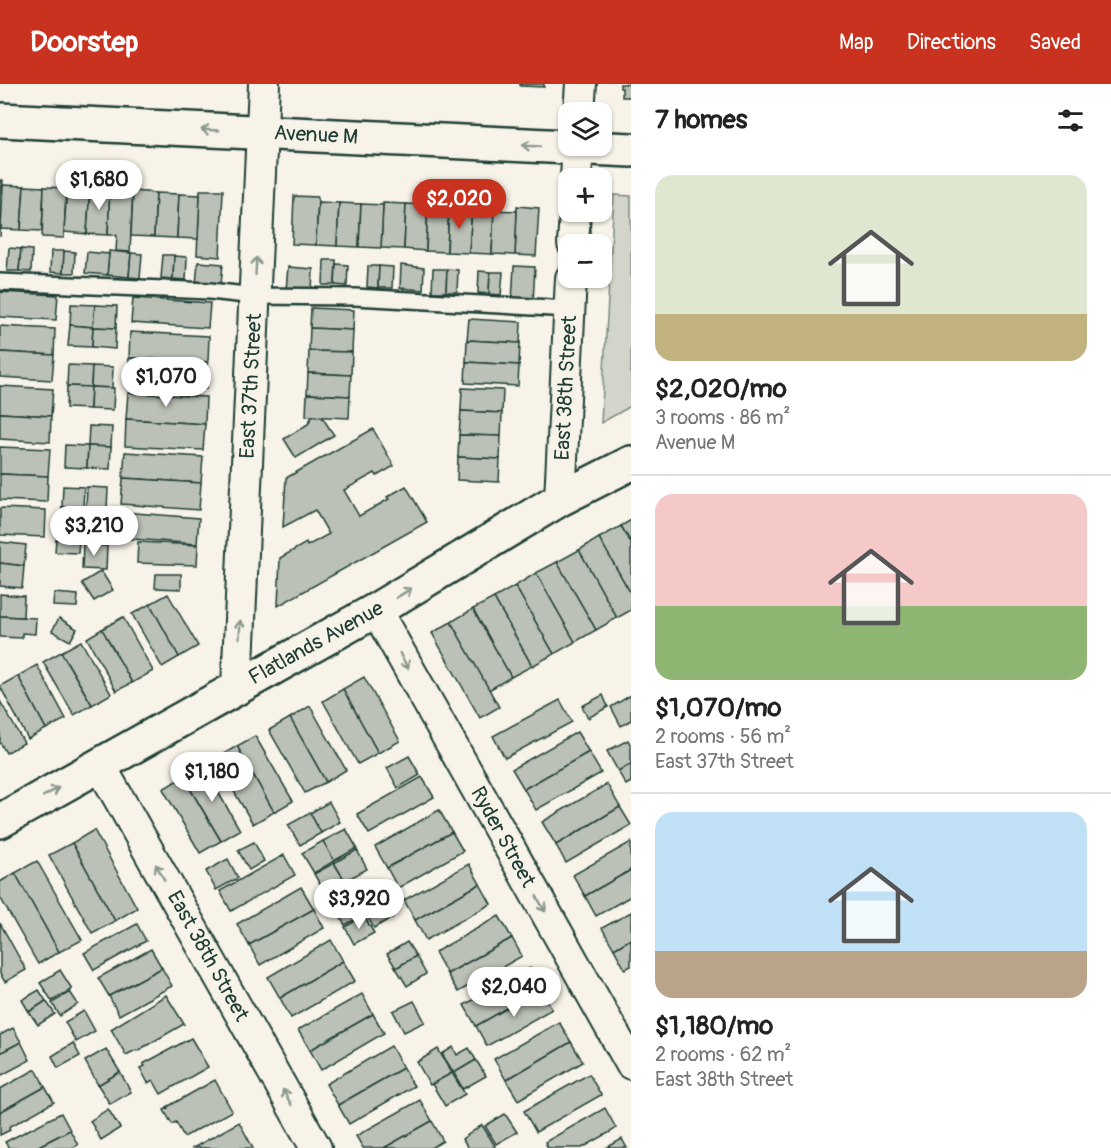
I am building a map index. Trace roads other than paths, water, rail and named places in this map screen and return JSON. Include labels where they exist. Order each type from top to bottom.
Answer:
[{"type":"main road","name":"Avenue M","points":[[0,120],[262,132],[577,157],[631,150]]},
{"type":"main road","name":"Flatlands Avenue","points":[[0,821],[376,610],[560,500],[631,463]]},
{"type":"street","name":"East 37th Street","points":[[237,687],[264,84]]},
{"type":"street","points":[[580,102],[581,84]]},
{"type":"street","name":"East 38th Street","points":[[560,500],[571,288]]},
{"type":"street","name":"Ryder Street","points":[[376,610],[631,1064]]},
{"type":"street","name":"East 38th Street","points":[[100,765],[316,1148]]},
{"type":"lane","points":[[0,282],[210,291],[255,296],[355,297],[570,309]]}]
